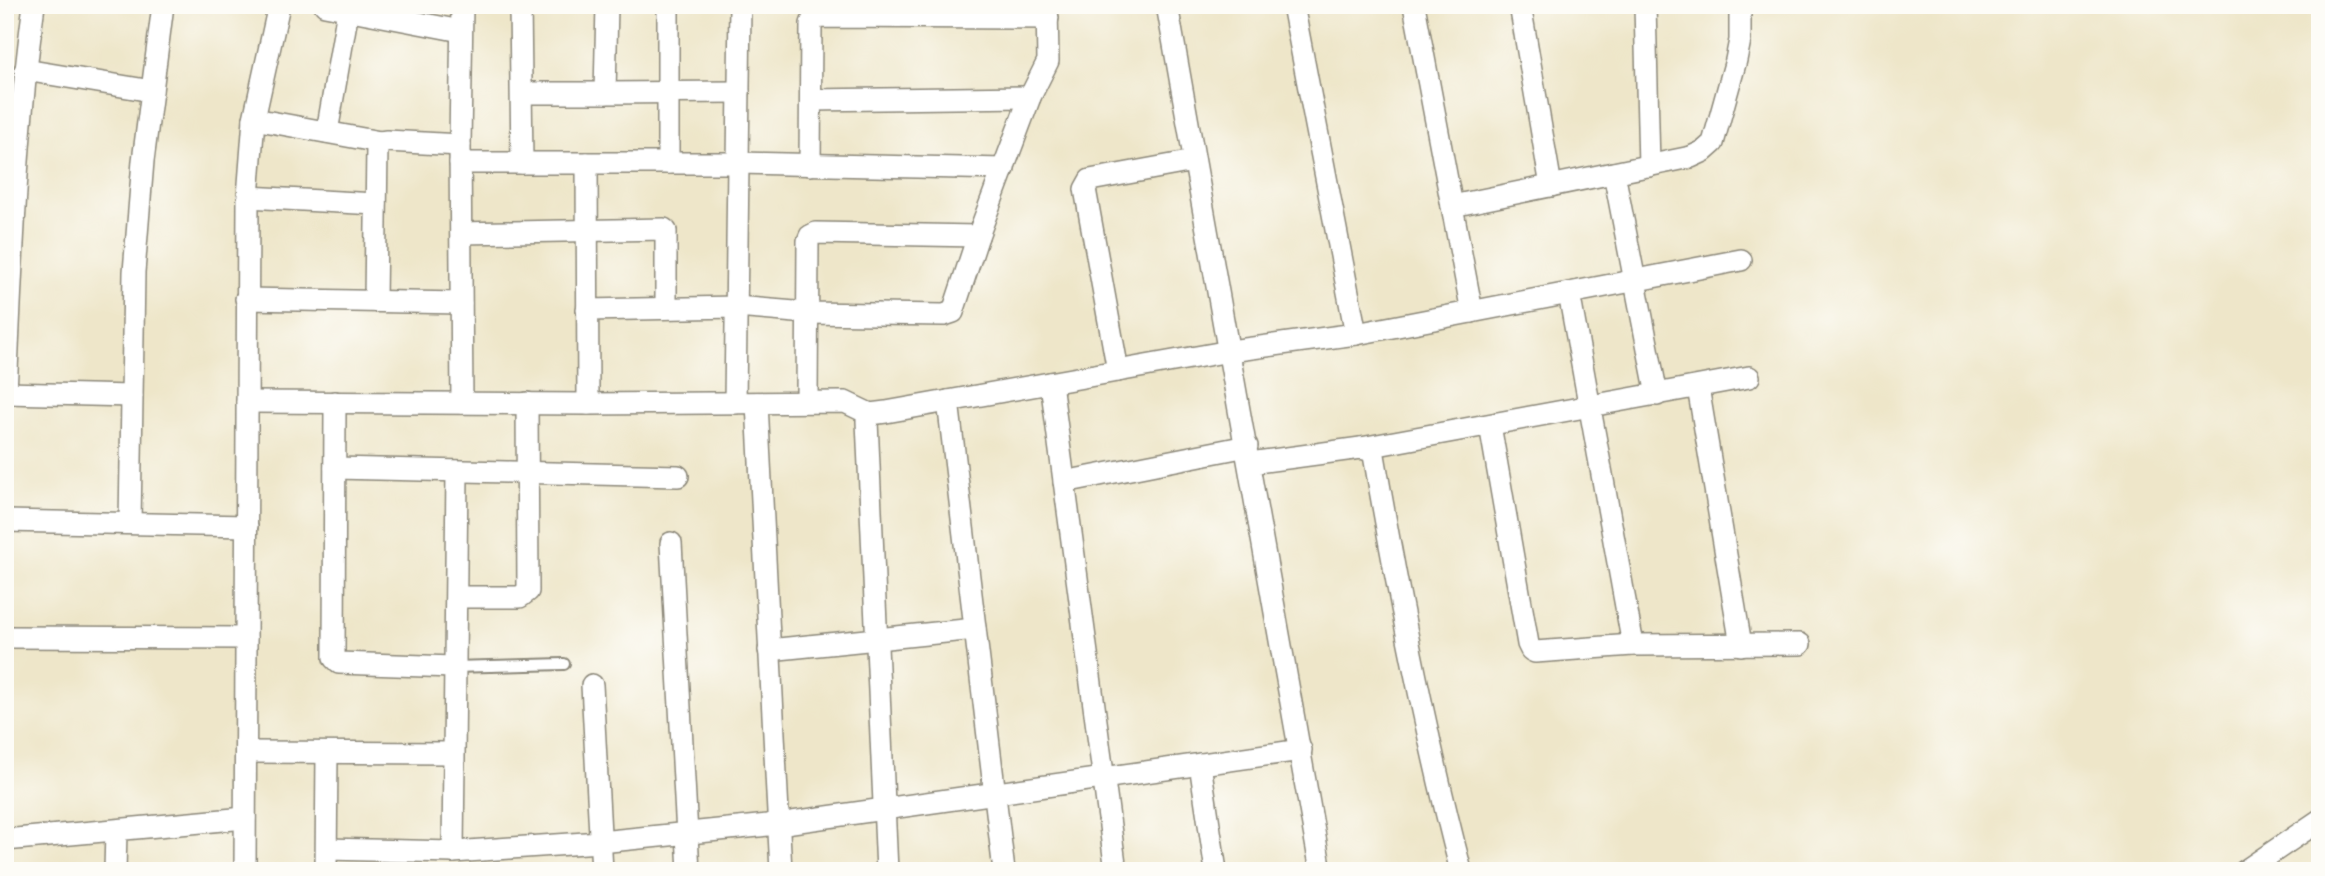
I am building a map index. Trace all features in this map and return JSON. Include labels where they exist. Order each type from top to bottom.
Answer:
[{"type":"street","points":[[34,5],[10,178],[6,393],[132,396]]},
{"type":"street","points":[[130,523],[134,272],[143,161],[163,5]]},
{"type":"street","points":[[245,871],[248,197],[254,119],[279,5]]},
{"type":"street","points":[[325,5],[461,31]]},
{"type":"street","points":[[461,5],[462,402]]},
{"type":"street","points":[[520,5],[522,163]]},
{"type":"street","points":[[605,93],[607,5]]},
{"type":"street","points":[[668,5],[668,163]]},
{"type":"street","points":[[735,403],[740,5]]},
{"type":"street","points":[[1167,5],[1321,871]]},
{"type":"street","points":[[1293,5],[1356,334]]},
{"type":"street","points":[[1414,5],[1472,312]]},
{"type":"street","points":[[1520,5],[1550,186]]},
{"type":"street","points":[[1644,5],[1648,166]]},
{"type":"street","points":[[1452,206],[1691,157],[1704,151],[1713,143],[1736,60],[1740,40],[1740,5]]},
{"type":"street","points":[[327,132],[348,10]]},
{"type":"street","points":[[587,310],[736,307],[807,313],[948,315],[956,307],[978,236],[1030,97],[1048,61],[1048,12],[813,19],[810,165]]},
{"type":"street","points":[[25,70],[152,91]]},
{"type":"street","points":[[522,93],[739,92]]},
{"type":"street","points":[[811,100],[1030,97]]},
{"type":"street","points":[[254,119],[380,142],[522,163],[738,163],[1004,169]]},
{"type":"street","points":[[375,301],[377,146],[380,142]]},
{"type":"street","points":[[1118,371],[1085,189],[1087,183],[1090,180],[1194,162]]},
{"type":"street","points":[[587,163],[588,404]]},
{"type":"street","points":[[1614,173],[1657,395]]},
{"type":"street","points":[[248,197],[376,204]]},
{"type":"street","points":[[460,233],[664,229],[666,308]]},
{"type":"street","points":[[807,401],[810,236],[816,233],[978,236]]},
{"type":"street","points":[[247,402],[588,404],[807,401],[845,402],[864,410],[948,401],[1230,351],[1356,334],[1741,260]]},
{"type":"street","points":[[1569,293],[1633,645]]},
{"type":"street","points":[[246,299],[461,303]]},
{"type":"street","points":[[1064,482],[1248,454],[1361,448],[1749,377]]},
{"type":"street","points":[[1051,383],[1116,871]]},
{"type":"street","points":[[1698,387],[1741,645]]},
{"type":"street","points":[[948,401],[1004,871]]},
{"type":"street","points":[[335,402],[334,658],[339,663],[453,667]]},
{"type":"street","points":[[457,597],[520,597],[528,592],[527,403]]},
{"type":"street","points":[[757,403],[781,871]]},
{"type":"street","points":[[864,410],[867,421],[887,871]]},
{"type":"street","points":[[1490,425],[1531,650],[1535,652],[1633,645],[1800,644]]},
{"type":"street","points":[[1361,448],[1374,455],[1402,616],[1461,871]]},
{"type":"street","points":[[335,468],[678,476]]},
{"type":"street","points":[[453,852],[457,472]]},
{"type":"street","points":[[5,521],[247,526]]},
{"type":"street","points":[[671,543],[689,871]]},
{"type":"street","points":[[769,650],[975,629]]},
{"type":"street","points":[[5,637],[246,638]]},
{"type":"street","points":[[592,685],[602,871]]},
{"type":"street","points":[[327,849],[453,852],[686,834],[778,824],[1301,750]]},
{"type":"street","points":[[246,752],[453,752]]},
{"type":"street","points":[[327,753],[327,871]]},
{"type":"street","points":[[1200,764],[1216,871]]},
{"type":"street","points":[[5,840],[245,818]]},
{"type":"street","points":[[2245,871],[2320,820]]},
{"type":"street","points":[[115,871],[116,831]]},
{"type":"lane","points":[[453,667],[564,664]]}]
